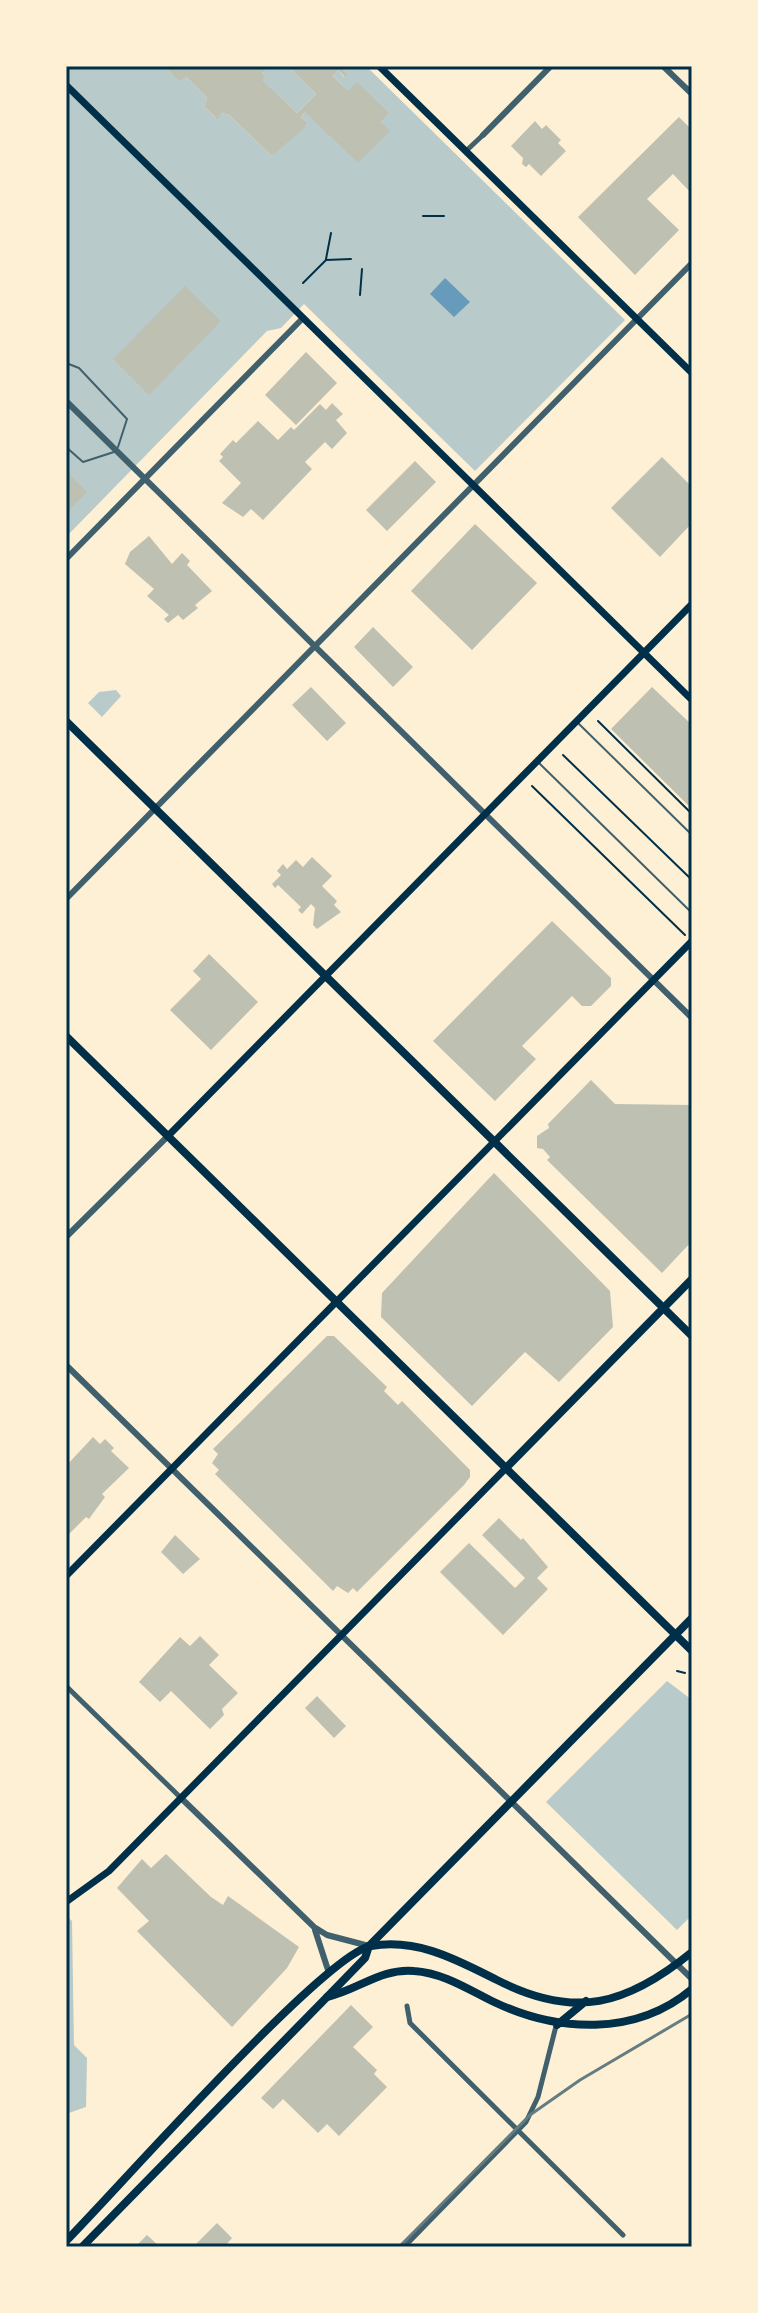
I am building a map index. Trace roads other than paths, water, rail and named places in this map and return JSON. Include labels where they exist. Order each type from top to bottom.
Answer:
[{"type":"main road","points":[[379,66],[692,373]]},
{"type":"main road","points":[[66,85],[692,700]]},
{"type":"main road","points":[[168,1136],[692,604]]},
{"type":"main road","points":[[66,721],[692,1336]]},
{"type":"main road","points":[[66,1576],[692,941]]},
{"type":"main road","points":[[66,1036],[692,1651]]},
{"type":"main road","points":[[66,1902],[109,1871],[692,1279]]},
{"type":"main road","points":[[66,2241],[329,1973],[369,1946],[692,1618]]},
{"type":"main road","points":[[82,2247],[365,1958],[369,1946]]},
{"type":"main road","points":[[369,1946],[432,1949],[527,1994],[567,2003],[633,1993],[692,1952]]},
{"type":"main road","points":[[327,1997],[350,1992],[383,1973],[416,1971],[449,1980],[518,2013],[557,2025],[590,2026],[631,2019],[662,2008],[692,1989]]},
{"type":"main road","points":[[557,2025],[586,2001]]},
{"type":"street","points":[[466,152],[551,66]]},
{"type":"street","points":[[663,66],[692,94]]},
{"type":"street","points":[[66,899],[692,263]]},
{"type":"street","points":[[66,559],[303,318]]},
{"type":"street","points":[[66,401],[692,1018]]},
{"type":"street","points":[[66,1237],[168,1136]]},
{"type":"street","points":[[66,1365],[692,1979]]},
{"type":"street","points":[[66,1686],[314,1927],[327,1935],[369,1946]]},
{"type":"street","points":[[314,1927],[322,1942],[329,1973]]},
{"type":"street","points":[[407,2006],[410,2023],[623,2235]]},
{"type":"street","points":[[404,2247],[518,2130],[538,2097],[557,2025]]},
{"type":"lane","points":[[66,363],[79,368],[127,419],[117,450],[83,462],[66,447]]},
{"type":"lane","points":[[576,721],[692,835]]},
{"type":"lane","points":[[537,762],[692,913]]},
{"type":"water","points":[[445,278],[470,302],[454,317],[430,294]]},
{"type":"railway","points":[[399,2247],[530,2115],[580,2080],[692,2014]]}]
